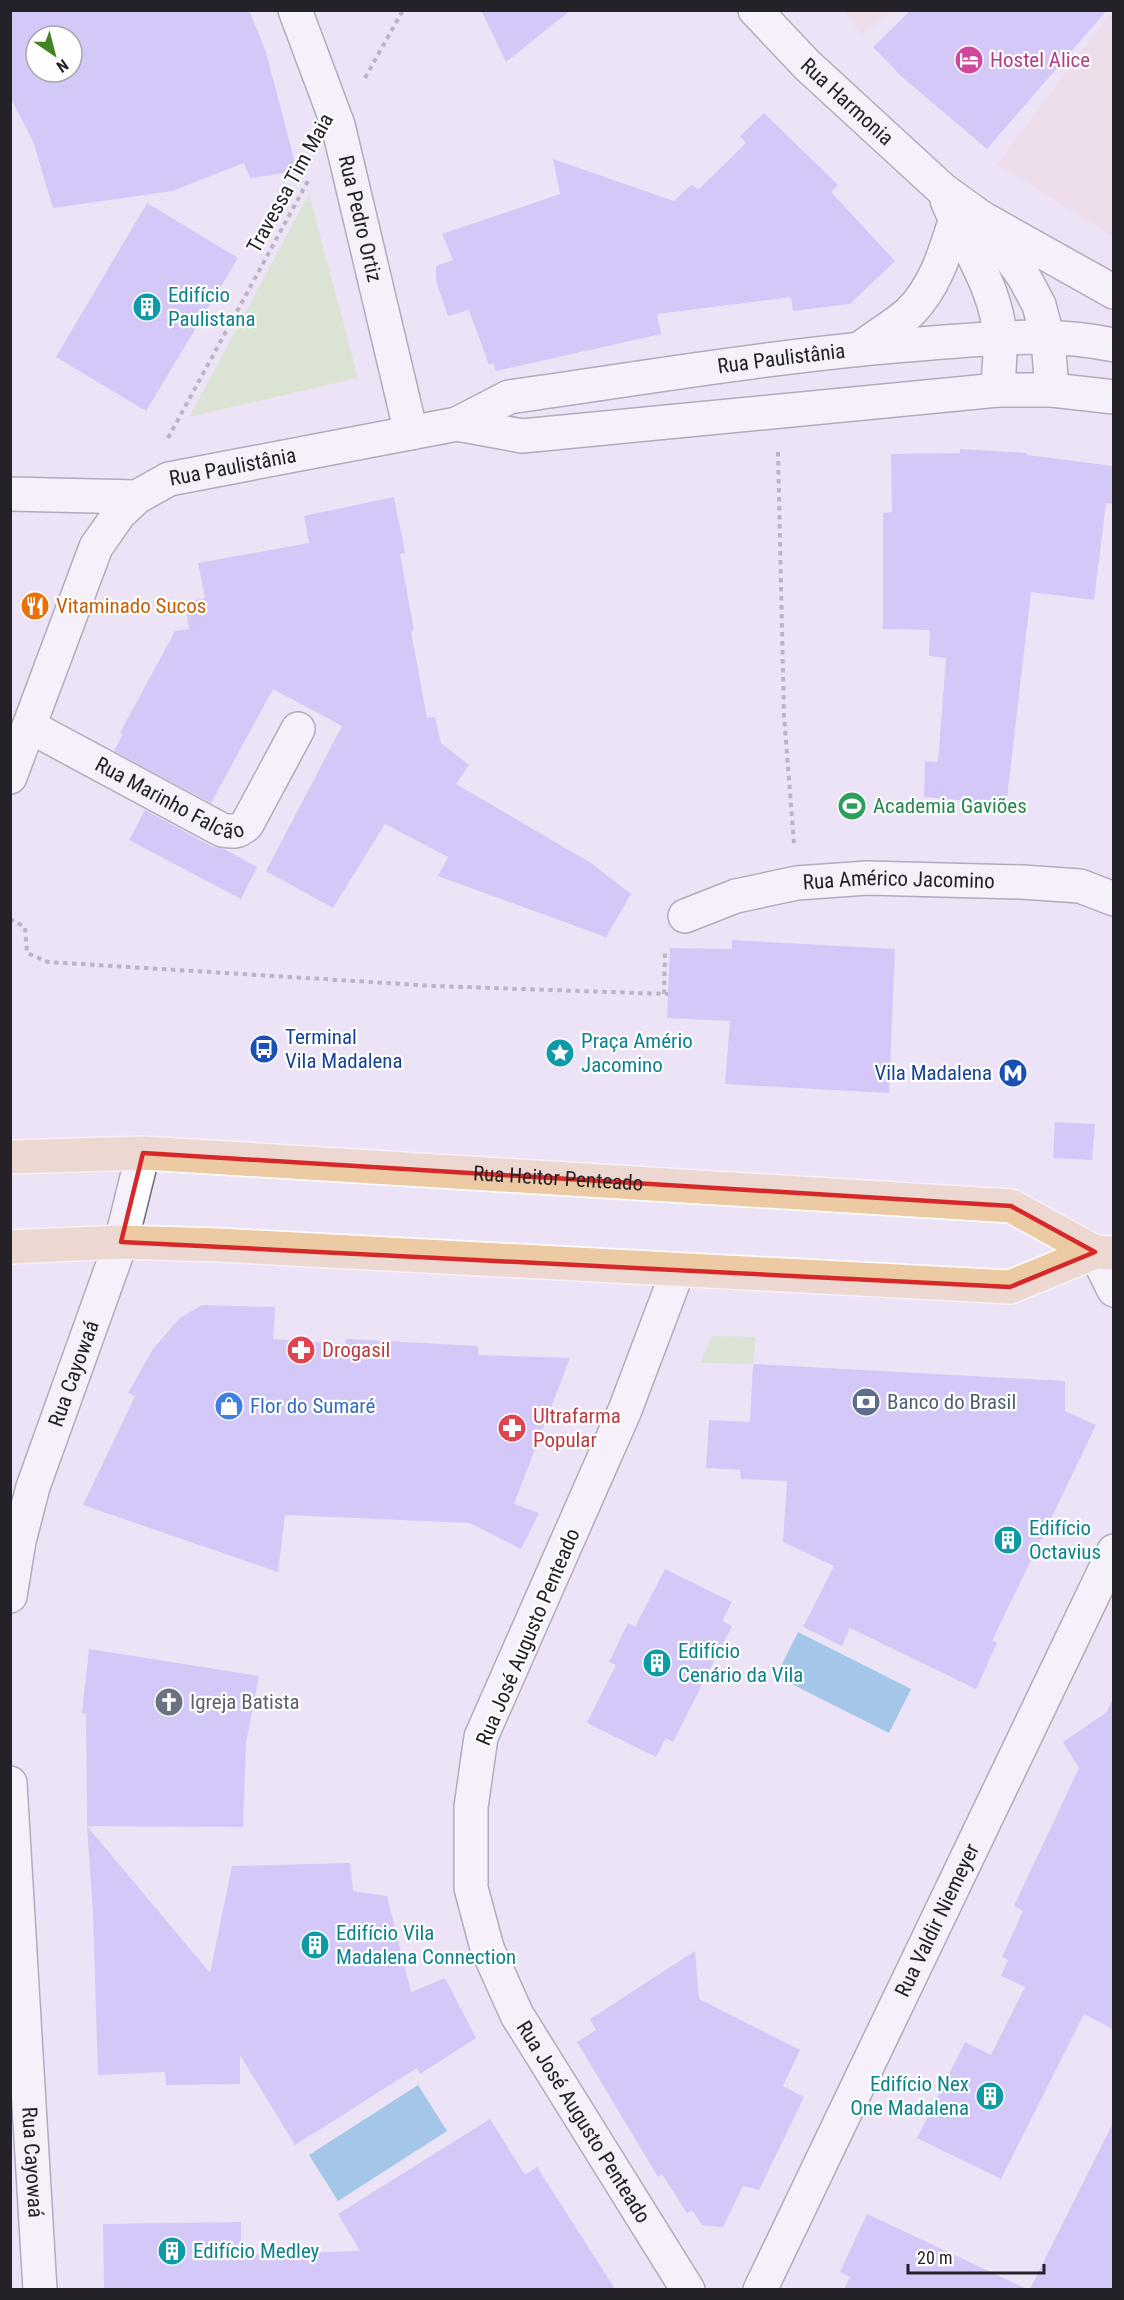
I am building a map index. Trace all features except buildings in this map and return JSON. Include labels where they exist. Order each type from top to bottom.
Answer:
[{"type":"main road","name":"Rua Heitor Penteado","points":[[10,1157],[143,1153],[1011,1206],[1104,1252]]},
{"type":"main road","points":[[10,1247],[120,1242],[1010,1287],[1104,1252]]},
{"type":"street","name":"Rua Pedro Ortiz","points":[[295,10],[338,125],[411,433]]},
{"type":"street","name":"Rua Harmonia","points":[[755,10],[807,65],[943,190],[1024,277],[1039,305],[1048,339],[1052,390]]},
{"type":"street","name":"Rua Harmonia","points":[[969,219],[1000,338],[998,390]]},
{"type":"street","points":[[861,348],[909,312],[938,272],[969,219],[1113,291]]},
{"type":"street","name":"Rua Paulistânia","points":[[10,494],[137,497],[170,479],[190,474],[457,424],[509,397],[861,348],[1000,338],[1095,341],[1113,345]]},
{"type":"street","name":"Rua Paulistânia","points":[[457,424],[522,436],[998,390],[1052,390],[1113,397]]},
{"type":"street","points":[[10,777],[96,547],[119,514],[137,497]]},
{"type":"street","name":"Rua Marinho Falcão","points":[[29,726],[222,830],[234,832],[247,824],[298,729]]},
{"type":"street","name":"Rua Américo Jacomino","points":[[685,915],[736,896],[797,883],[867,878],[1022,882],[1080,886],[1113,899]]},
{"type":"street","name":"Rua Cayowaá","points":[[10,1596],[19,1541],[33,1487],[120,1242],[143,1153]]},
{"type":"street","points":[[1104,1252],[1113,1290]]},
{"type":"street","name":"Rua José Augusto Penteado","points":[[678,1270],[625,1410],[481,1737],[471,1807],[471,1888],[488,1948],[517,2014],[688,2289]]},
{"type":"street","name":"Rua Valdir Niemeyer","points":[[760,2289],[1113,1551]]},
{"type":"street","name":"Rua Cayowaá","points":[[10,1783],[12,1858],[40,2289]]},
{"type":"path","name":"Travessa Tim Maia","points":[[137,497],[338,125],[404,10]]},
{"type":"path","points":[[777,412],[784,716],[797,883]]},
{"type":"path","points":[[10,919],[25,927],[27,953],[48,962],[435,986],[668,994]]},
{"type":"highlighted area","points":[[143,1153],[1011,1206],[1095,1252],[1010,1287],[121,1242]]},
{"type":"shaded area","points":[[844,11],[892,11],[862,36]]},
{"type":"shaded area","points":[[1114,11],[1113,237],[997,164]]},
{"type":"green space","points":[[309,194],[358,378],[189,417]]},
{"type":"green space","points":[[712,1336],[756,1337],[753,1364],[700,1363]]},
{"type":"water","points":[[798,1632],[911,1689],[889,1733],[776,1676]]},
{"type":"water","points":[[418,2085],[447,2131],[338,2201],[309,2155]]},
{"type":"place","name":"Hostel Alice","points":[[969,60]]},
{"type":"place","name":"Edifício Paulistana","points":[[147,307]]},
{"type":"place","name":"Vitaminado Sucos","points":[[35,606]]},
{"type":"place","name":"Academia Gaviões","points":[[852,806]]},
{"type":"place","name":"Terminal Vila Madalena","points":[[264,1049]]},
{"type":"place","name":"Praça Amério Jacomino","points":[[560,1053]]},
{"type":"place","name":"Vila Madalena","points":[[1013,1073]]},
{"type":"place","name":"Drogasil","points":[[301,1350]]},
{"type":"place","name":"Banco do Brasil","points":[[866,1402]]},
{"type":"place","name":"Flor do Sumaré","points":[[229,1406]]},
{"type":"place","name":"Ultrafarma Popular","points":[[512,1428]]},
{"type":"place","name":"Edifício Octavius","points":[[1008,1540]]},
{"type":"place","name":"Edifício Cenário da Vila","points":[[657,1663]]},
{"type":"place","name":"Igreja Batista","points":[[169,1702]]},
{"type":"place","name":"Edifício Vila Madalena Connection","points":[[315,1945]]},
{"type":"place","name":"Edifício Nex One Madalena","points":[[990,2096]]},
{"type":"place","name":"Edifício Medley","points":[[172,2251]]}]
